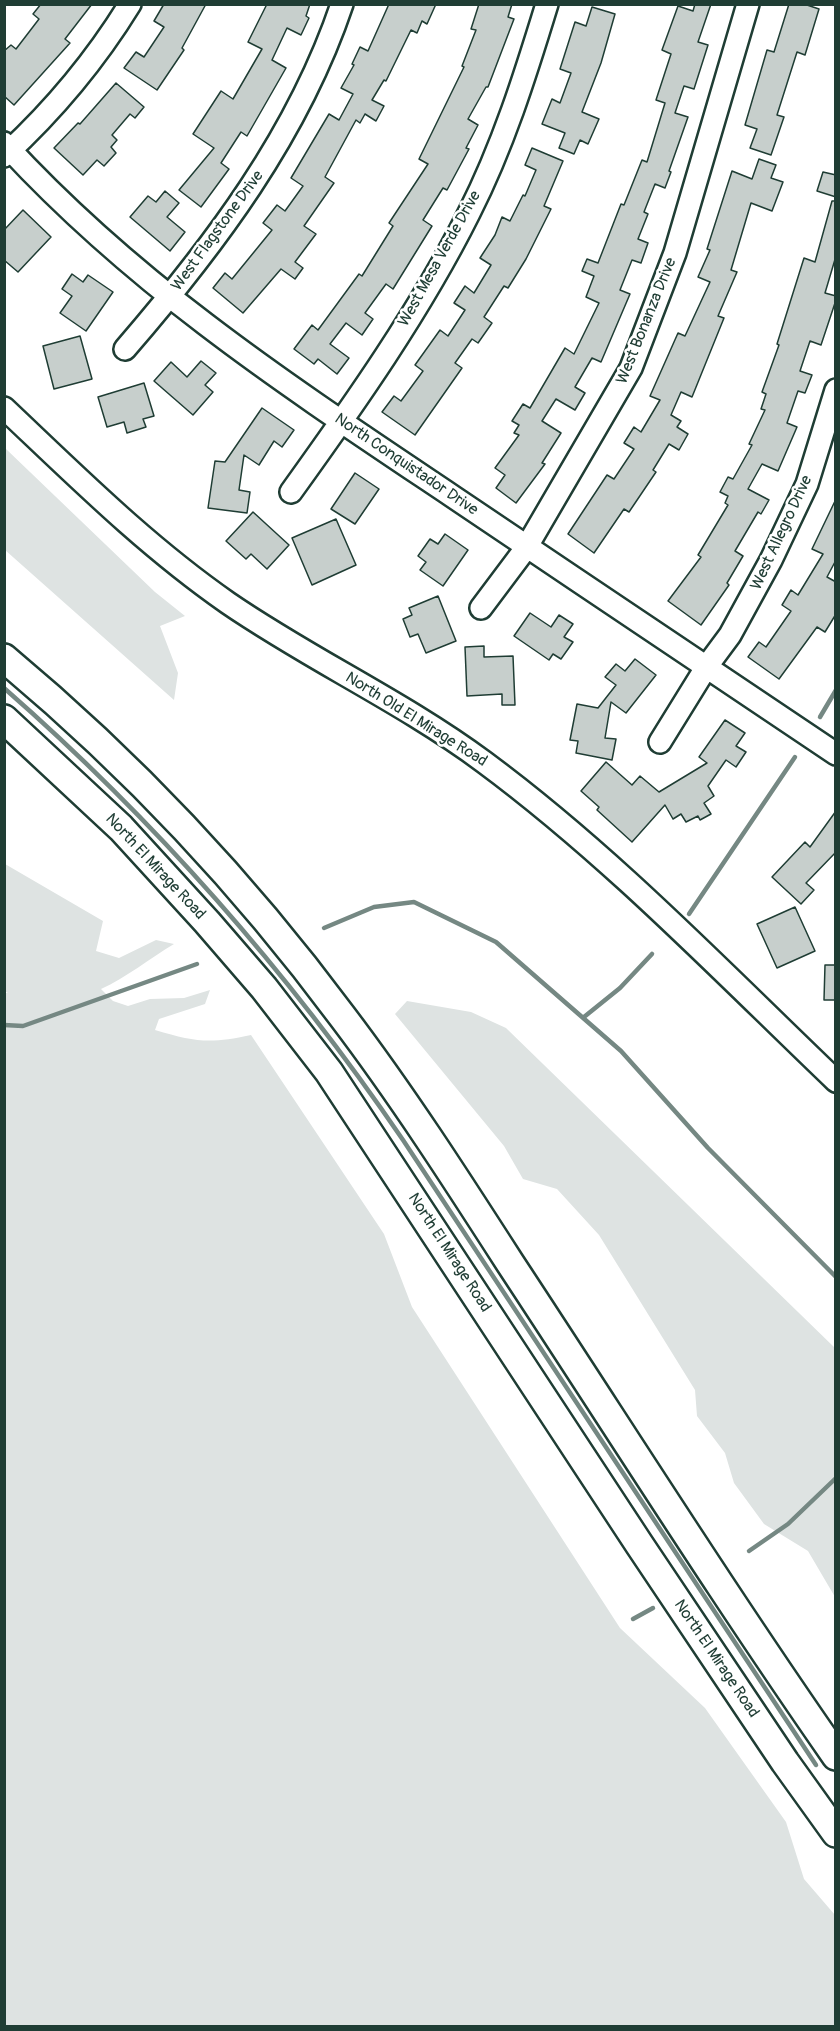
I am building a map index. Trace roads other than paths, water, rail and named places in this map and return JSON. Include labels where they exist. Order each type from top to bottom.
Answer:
[{"type":"main road","points":[[4,658],[138,779],[259,912],[323,991],[429,1138],[771,1663],[836,1756]]},
{"type":"main road","name":"North El Mirage Road","points":[[4,719],[121,828],[207,922],[288,1020],[357,1112],[639,1544],[833,1825]]},
{"type":"street","points":[[7,150],[60,100],[108,40],[130,4]]},
{"type":"street","name":"West Flagstone Drive","points":[[125,349],[170,298],[257,180],[308,90],[342,4]]},
{"type":"street","name":"West Mesa Verde Drive","points":[[291,492],[342,422],[428,288],[470,212],[516,105],[547,4]]},
{"type":"street","name":"West Bonanza Drive","points":[[481,608],[526,548],[631,368],[675,253],[748,4]]},
{"type":"street","name":"North Conquistador Drive","points":[[7,150],[104,242],[214,333],[526,548],[707,666],[830,750]]},
{"type":"street","name":"West Allegro Drive","points":[[660,742],[707,666],[730,635],[756,590],[807,484],[836,390]]},
{"type":"street","name":"North Old El Mirage Road","points":[[4,408],[167,558],[231,604],[422,720],[482,760],[550,813],[669,921],[836,1081]]},
{"type":"waterway","points":[[4,688],[115,792],[167,846],[267,959],[314,1018],[403,1140],[816,1765]]},
{"type":"waterway","points":[[820,717],[836,690]]},
{"type":"waterway","points":[[689,914],[795,757]]},
{"type":"waterway","points":[[324,928],[374,907],[414,902],[496,942],[621,1051],[708,1148],[836,1277]]},
{"type":"waterway","points":[[584,1017],[620,988],[652,954]]},
{"type":"waterway","points":[[4,1025],[23,1026],[197,964]]},
{"type":"waterway","points":[[749,1551],[788,1524],[836,1478]]},
{"type":"waterway","points":[[633,1619],[653,1608]]}]
